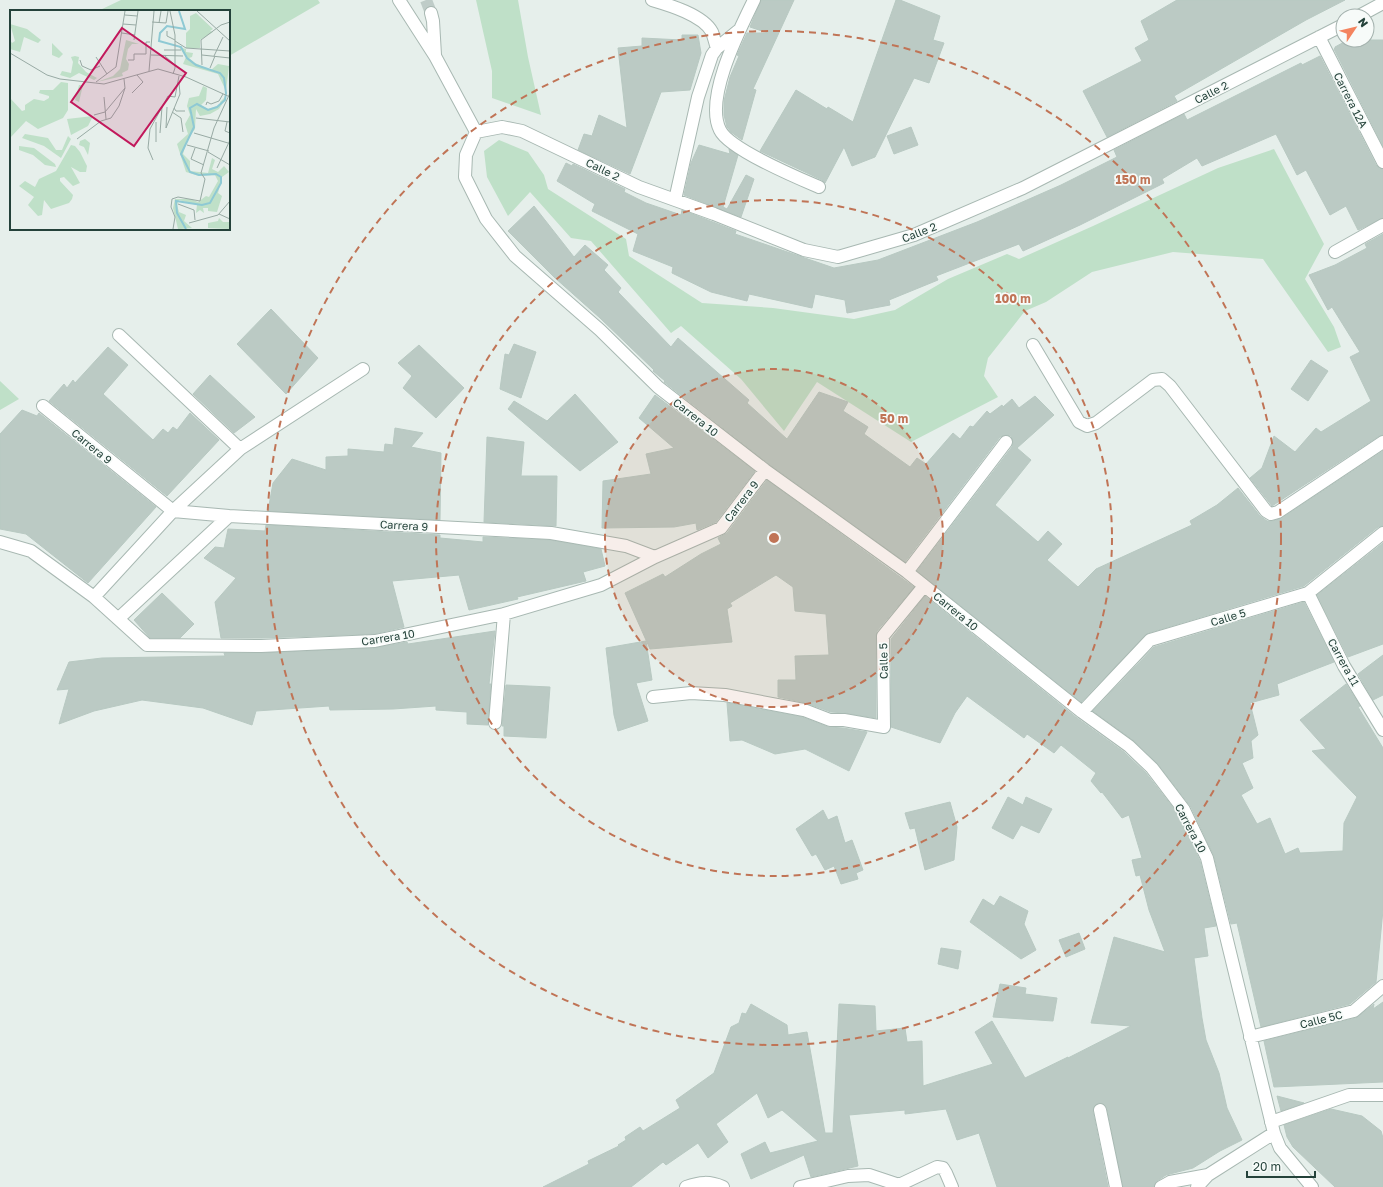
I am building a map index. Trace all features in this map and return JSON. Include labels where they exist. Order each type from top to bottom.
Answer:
[{"type":"street","points":[[399,0],[435,56],[476,132]]},
{"type":"street","points":[[652,0],[676,7],[703,22],[712,32],[717,48]]},
{"type":"street","points":[[754,0],[725,65],[717,96],[716,115],[720,130],[729,141],[784,172],[819,187]]},
{"type":"street","points":[[1374,8],[1383,3]]},
{"type":"street","points":[[432,13],[435,56]]},
{"type":"street","name":"Calle 2","points":[[476,132],[502,127],[522,131],[639,187],[804,250],[838,257],[914,236],[1023,188],[1335,29]]},
{"type":"street","points":[[675,200],[698,97],[712,55],[717,48],[739,31]]},
{"type":"street","name":"Carrera 12A","points":[[1319,37],[1383,162]]},
{"type":"street","name":"Carrera 10","points":[[476,132],[466,155],[465,177],[486,219],[515,256],[600,330],[658,387],[765,470],[907,572],[1082,712],[1129,746],[1152,768],[1184,810],[1207,858],[1273,1127],[1280,1148],[1312,1187]]},
{"type":"street","points":[[1335,252],[1383,225]]},
{"type":"street","points":[[119,335],[240,449]]},
{"type":"street","points":[[1033,345],[1079,422],[1087,426],[1096,422],[1154,380],[1162,380],[1170,386],[1266,511],[1270,514],[1278,512],[1383,442]]},
{"type":"street","points":[[94,597],[173,511],[240,449],[364,369]]},
{"type":"street","name":"Carrera 9","points":[[43,406],[173,511],[229,516],[551,533],[626,546],[655,557],[721,528],[765,470]]},
{"type":"street","points":[[907,572],[1006,442]]},
{"type":"street","points":[[118,619],[229,516]]},
{"type":"street","name":"Calle 5","points":[[1082,712],[1150,640],[1308,593],[1383,533]]},
{"type":"street","name":"Carrera 10","points":[[0,542],[31,551],[94,597],[147,645],[261,646],[375,641],[504,614],[601,585],[655,557]]},
{"type":"street","name":"Calle 5","points":[[653,697],[691,693],[725,695],[804,710],[830,720],[844,720],[884,727],[883,636],[924,586]]},
{"type":"street","name":"Carrera 11","points":[[1308,593],[1344,666],[1383,730]]},
{"type":"street","points":[[495,723],[504,614]]},
{"type":"street","name":"Calle 5C","points":[[1250,1037],[1354,1011],[1383,986]]},
{"type":"street","points":[[1197,1187],[1208,1175],[1273,1127],[1350,1095],[1383,1095]]},
{"type":"street","points":[[1100,1110],[1116,1187]]},
{"type":"street","points":[[800,1187],[848,1176],[869,1175],[899,1185],[937,1167],[943,1168],[952,1187]]},
{"type":"street","points":[[1161,1187],[1170,1182],[1208,1175]]},
{"type":"street","points":[[686,1187],[700,1182],[723,1187]]},
{"type":"green space","points":[[121,0],[318,0],[320,3],[230,55],[230,10],[100,10]]},
{"type":"green space","points":[[476,0],[518,0],[528,57],[541,115],[492,98],[492,71]]},
{"type":"green space","points":[[499,140],[528,152],[544,175],[548,189],[626,239],[629,256],[702,303],[773,308],[854,319],[895,310],[948,279],[1007,254],[1019,259],[1218,168],[1274,149],[1324,244],[1305,279],[1334,327],[1341,347],[1328,352],[1263,259],[1173,252],[1092,272],[1046,302],[1025,311],[988,358],[984,376],[998,397],[911,442],[817,382],[784,431],[741,379],[681,326],[671,333],[591,241],[571,238],[530,192],[508,216],[487,177],[484,151]]},
{"type":"green space","points":[[0,381],[19,399],[0,410]]},
{"type":"building","points":[[761,0],[794,0],[753,89],[756,90],[742,140],[727,127],[724,115],[724,101],[730,77],[739,56],[737,55],[747,33],[768,33],[750,27]]},
{"type":"building","points":[[896,0],[900,0],[940,16],[933,40],[944,43],[929,83],[914,78],[875,157],[852,166],[844,147],[825,183],[822,180],[760,151],[796,90],[827,109],[828,107],[853,122]]},
{"type":"building","points":[[1177,0],[1345,0],[1306,20],[1174,96],[1177,101],[1107,137],[1083,91],[1142,61],[1135,48],[1149,40],[1141,21]]},
{"type":"building","points":[[682,35],[698,35],[701,53],[690,90],[661,92],[630,174],[578,150],[584,134],[592,136],[599,115],[627,128],[618,48],[642,46],[642,38],[682,40]]},
{"type":"building","points":[[1375,40],[1383,40],[1383,146],[1334,49],[1375,48]]},
{"type":"building","points":[[1320,56],[1376,165],[1383,169],[1383,218],[1358,230],[1346,206],[1330,215],[1306,170],[1297,175],[1276,134],[1202,166],[1197,158],[1162,179],[1164,183],[1080,225],[1023,251],[1019,244],[936,276],[938,280],[889,300],[890,305],[847,313],[845,300],[815,294],[812,308],[749,294],[747,301],[711,292],[672,273],[673,267],[633,251],[638,234],[592,211],[595,204],[557,181],[566,163],[572,166],[573,164],[625,189],[624,192],[646,203],[681,215],[682,210],[736,231],[735,234],[834,268],[878,260],[977,222],[1061,185],[1117,157],[1114,150],[1184,114],[1187,120],[1301,63],[1302,65]]},
{"type":"building","points":[[911,127],[918,145],[894,154],[887,136]]},
{"type":"building","points":[[699,145],[730,154],[729,149],[738,155],[723,207],[727,209],[746,175],[754,179],[741,217],[684,195],[691,163]]},
{"type":"building","points":[[534,206],[574,257],[585,245],[608,265],[604,270],[621,288],[618,292],[671,347],[678,338],[749,400],[747,403],[787,439],[819,392],[848,402],[843,411],[868,427],[864,434],[910,467],[917,458],[926,464],[953,433],[960,439],[970,426],[973,427],[987,411],[990,414],[1002,405],[1003,407],[1012,399],[1019,408],[1035,396],[1054,415],[1017,448],[1031,460],[995,505],[1038,542],[1048,531],[1062,544],[1047,560],[1078,587],[1096,569],[1192,525],[1190,521],[1217,505],[1238,488],[1260,516],[1267,521],[1273,521],[1282,518],[1383,451],[1383,526],[1378,527],[1304,586],[1148,633],[1081,702],[917,571],[1012,447],[1013,443],[1011,436],[1007,435],[1000,437],[905,562],[769,464],[664,382],[665,381],[653,371],[654,370],[600,318],[554,277],[508,231]]},
{"type":"building","points":[[1383,234],[1383,435],[1379,436],[1272,506],[1250,478],[1262,468],[1274,436],[1295,452],[1316,428],[1321,432],[1371,401],[1350,357],[1360,352],[1332,307],[1328,310],[1309,275],[1335,265],[1367,248],[1365,244]]},
{"type":"building","points":[[271,309],[318,358],[286,394],[237,344]]},
{"type":"building","points":[[514,344],[536,352],[521,398],[500,389],[505,354],[509,355]]},
{"type":"building","points":[[419,345],[464,388],[436,418],[403,388],[412,376],[398,363]]},
{"type":"building","points":[[108,347],[128,365],[103,394],[153,440],[163,429],[168,433],[173,427],[177,430],[190,413],[219,440],[167,496],[49,401],[64,384],[67,388],[73,380],[75,383]]},
{"type":"building","points":[[1311,360],[1328,371],[1308,401],[1291,389]]},
{"type":"building","points":[[210,375],[255,417],[234,433],[193,394]]},
{"type":"building","points":[[575,394],[618,442],[580,471],[508,409],[514,401],[547,421]]},
{"type":"building","points":[[655,395],[755,471],[716,522],[697,530],[696,523],[674,527],[602,528],[603,481],[651,474],[646,454],[674,448],[639,418]]},
{"type":"building","points":[[22,410],[37,416],[39,413],[156,507],[88,583],[26,534],[0,529],[0,434]]},
{"type":"building","points":[[395,428],[423,433],[411,447],[441,453],[440,520],[268,511],[273,483],[292,459],[326,470],[326,457],[348,456],[348,449],[384,452],[385,444],[393,445]]},
{"type":"building","points":[[487,437],[524,442],[521,476],[557,476],[556,526],[484,522]]},
{"type":"building","points":[[767,480],[914,587],[877,631],[876,718],[831,712],[806,703],[778,697],[778,680],[796,680],[795,656],[829,655],[826,614],[795,611],[793,587],[776,575],[730,603],[732,606],[727,609],[732,642],[650,649],[625,593],[663,574],[665,577],[701,554],[721,544],[718,538],[727,533]]},
{"type":"building","points":[[266,525],[440,535],[440,538],[483,542],[483,537],[550,540],[601,549],[605,566],[583,572],[586,581],[469,610],[459,575],[392,581],[404,627],[374,634],[221,638],[215,602],[236,578],[204,558],[215,547],[224,548],[228,529],[265,531]]},
{"type":"building","points":[[1383,543],[1383,644],[1348,657],[1317,595]]},
{"type":"building","points":[[162,593],[194,624],[180,638],[150,638],[134,620]]},
{"type":"building","points":[[925,596],[1077,718],[1124,752],[1146,773],[1178,814],[1200,861],[1216,926],[1204,928],[1208,956],[1194,958],[1206,1040],[1219,1073],[1227,1108],[1242,1140],[1220,1151],[1193,1168],[1166,1175],[1157,1181],[1154,1187],[1123,1187],[1107,1108],[1105,1105],[1099,1103],[1095,1105],[1093,1112],[1108,1187],[997,1187],[979,1133],[957,1140],[946,1109],[905,1114],[905,1110],[849,1115],[858,1166],[811,1177],[804,1155],[751,1179],[741,1154],[765,1142],[770,1153],[818,1141],[782,1110],[768,1118],[757,1093],[716,1124],[728,1142],[708,1158],[698,1143],[666,1165],[663,1162],[631,1187],[543,1187],[589,1164],[588,1161],[619,1146],[618,1145],[626,1140],[625,1137],[640,1127],[643,1131],[680,1108],[676,1100],[714,1073],[731,1027],[739,1023],[742,1013],[746,1014],[751,1004],[787,1025],[788,1035],[807,1032],[825,1133],[833,1133],[839,1004],[875,1006],[876,1031],[905,1028],[907,1042],[922,1041],[923,1086],[993,1064],[975,1032],[992,1021],[1025,1078],[1131,1026],[1091,1023],[1114,937],[1165,952],[1149,910],[1140,875],[1136,876],[1132,860],[1142,858],[1129,815],[1122,818],[1102,792],[1101,793],[1091,781],[1096,773],[1061,745],[1054,753],[1027,734],[1024,738],[967,696],[955,713],[940,743],[891,727],[891,639]]},
{"type":"building","points":[[1304,602],[1334,662],[1277,684],[1279,695],[1250,703],[1258,735],[1251,741],[1253,758],[1242,763],[1253,788],[1241,795],[1257,824],[1270,818],[1285,854],[1298,848],[1300,853],[1343,851],[1344,823],[1357,797],[1312,751],[1326,749],[1300,720],[1346,684],[1383,748],[1383,910],[1376,982],[1350,1004],[1261,1027],[1237,923],[1231,924],[1214,856],[1191,807],[1157,763],[1133,740],[1093,711],[1154,647]]},
{"type":"building","points":[[495,631],[489,684],[491,684],[488,725],[467,724],[467,712],[436,710],[436,706],[393,709],[330,710],[329,706],[256,711],[252,725],[203,708],[142,700],[94,711],[59,724],[69,689],[57,690],[69,662],[102,658],[225,656],[224,653],[261,653],[375,648],[407,642],[408,644]]},
{"type":"building","points":[[646,641],[652,680],[636,683],[648,721],[618,731],[614,715],[606,648]]},
{"type":"building","points":[[1383,655],[1383,695],[1373,700],[1358,674]]},
{"type":"building","points":[[506,685],[550,687],[546,738],[504,736],[504,726],[502,726]]},
{"type":"building","points":[[727,703],[802,717],[828,727],[867,732],[849,771],[805,749],[775,754],[742,740],[730,741]]},
{"type":"building","points":[[1008,797],[1023,805],[1026,797],[1052,809],[1039,833],[1021,825],[1013,839],[992,828]]},
{"type":"building","points":[[950,802],[957,827],[954,860],[925,870],[915,828],[910,829],[905,813]]},
{"type":"building","points":[[823,810],[828,820],[837,816],[845,843],[852,840],[863,870],[856,873],[858,879],[841,884],[834,866],[825,870],[816,854],[812,856],[796,829]]},
{"type":"building","points":[[1000,896],[1028,911],[1024,924],[1036,950],[1021,959],[970,922],[983,899],[994,906]]},
{"type":"building","points":[[1079,933],[1085,949],[1066,957],[1059,940]]},
{"type":"building","points":[[941,948],[961,951],[958,969],[938,964]]},
{"type":"building","points":[[1000,984],[1026,988],[1025,994],[1057,998],[1053,1021],[993,1017]]},
{"type":"building","points":[[1383,1002],[1383,1082],[1274,1087],[1264,1041],[1356,1018],[1374,1004],[1373,1009]]},
{"type":"building","points":[[1277,1096],[1304,1103],[1281,1111]]},
{"type":"building","points":[[1331,1109],[1362,1116],[1381,1131],[1383,1138],[1383,1187],[1335,1187],[1293,1147],[1287,1137],[1284,1125]]},
{"type":"tunnel","points":[[426,0],[431,13]]}]
